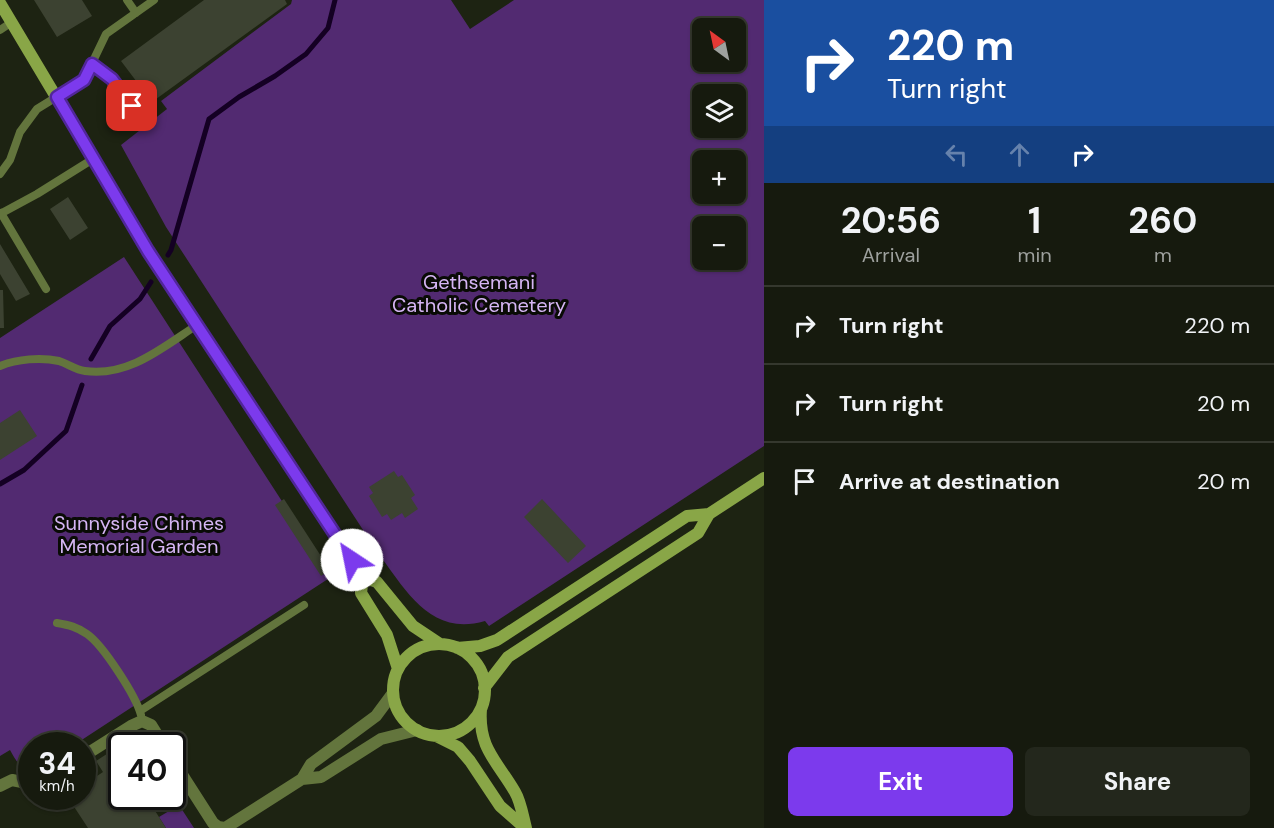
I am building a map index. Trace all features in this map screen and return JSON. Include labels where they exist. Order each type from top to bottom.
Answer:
[{"type":"street","points":[[0,3],[148,251],[363,578],[377,582],[413,626],[440,644]]},
{"type":"street","points":[[484,688],[508,657],[698,533],[710,514],[764,478]]},
{"type":"street","points":[[526,828],[500,806],[458,747],[435,735],[417,730],[402,717],[394,701],[393,685],[402,661],[414,651],[429,645],[440,644],[457,648],[480,646],[497,640],[687,516],[710,514]]},
{"type":"street","points":[[363,578],[361,593],[387,635],[398,669]]},
{"type":"street","points":[[457,648],[471,657],[483,678],[480,722],[483,739],[517,795],[526,828]]},
{"type":"street","points":[[186,781],[213,823],[225,828],[235,825],[302,779],[311,764],[376,716],[393,693]]},
{"type":"street","points":[[435,735],[450,734],[459,730],[474,718],[481,707]]},
{"type":"street","points":[[96,747],[141,716],[155,732]]},
{"type":"street","points":[[302,779],[321,777],[381,739],[417,730]]},
{"type":"street","points":[[0,786],[12,780],[18,781]]},
{"type":"lane","points":[[127,0],[136,13]]},
{"type":"lane","points":[[0,174],[10,160],[20,132],[37,109],[84,80],[106,34],[154,0]]},
{"type":"lane","points":[[0,30],[12,22]]},
{"type":"lane","points":[[92,64],[112,79],[142,120]]},
{"type":"lane","points":[[46,289],[1,213],[37,194],[93,159]]},
{"type":"lane","points":[[0,366],[40,358],[60,362],[83,372],[119,370],[138,363],[197,325]]},
{"type":"lane","points":[[57,623],[73,626],[90,636],[103,651],[138,704],[141,716],[304,605]]},
{"type":"green space","name":"Gethsemani Catholic Cemetery","points":[[292,0],[451,0],[470,29],[514,0],[764,0],[764,446],[489,626],[485,621],[466,624],[449,622],[434,616],[410,595],[378,553],[166,227],[121,145],[167,109],[161,101],[291,4]]},
{"type":"green space","name":"Sunnyside Chimes Memorial Garden","points":[[124,257],[331,577],[94,732],[18,732],[18,763],[10,750],[0,756],[0,338]]},
{"type":"green space","points":[[171,810],[182,810],[194,828],[166,828],[159,817]]},
{"type":"building","points":[[34,0],[82,0],[92,16],[57,37]]},
{"type":"building","points":[[204,0],[285,0],[287,4],[152,102],[121,61]]},
{"type":"building","points":[[68,197],[88,228],[70,240],[50,209]]},
{"type":"building","points":[[0,244],[30,294],[16,301],[0,274]]},
{"type":"building","points":[[0,290],[3,290],[4,328],[0,328]]},
{"type":"building","points":[[20,410],[37,436],[0,460],[0,423]]},
{"type":"building","points":[[394,471],[398,477],[402,475],[415,495],[411,498],[418,509],[405,518],[402,513],[391,520],[387,514],[382,517],[369,496],[373,493],[369,487]]},
{"type":"building","points":[[284,499],[330,570],[321,576],[275,505]]},
{"type":"building","points":[[542,499],[586,546],[568,563],[524,517]]},
{"type":"building","points":[[108,753],[108,810],[155,810],[166,828],[88,828],[76,810],[96,810],[96,777],[103,772],[96,761]]},
{"type":"waterway","points":[[168,255],[209,119],[306,54],[328,28],[335,0]]},
{"type":"waterway","points":[[91,359],[110,326],[140,299],[151,282]]},
{"type":"waterway","points":[[0,484],[24,470],[66,431],[82,385]]},
{"type":"route","points":[[132,106],[112,79],[92,64],[84,80],[57,97],[148,251],[352,560]]}]
